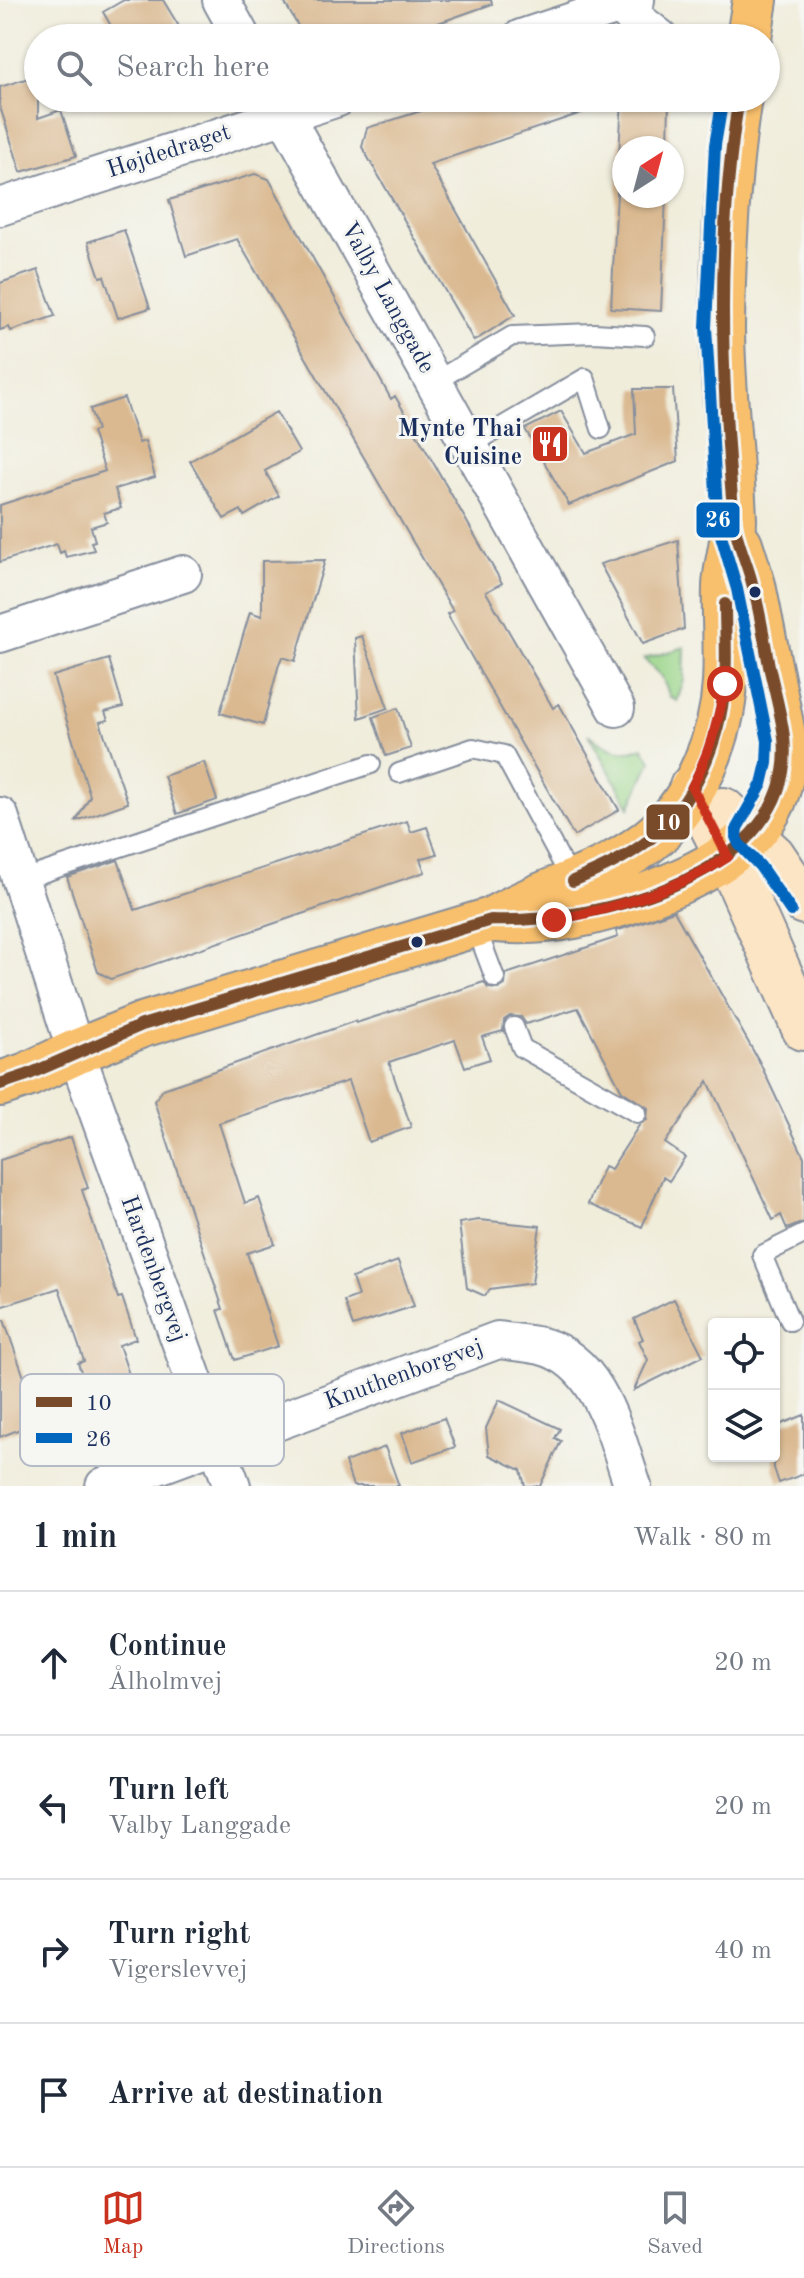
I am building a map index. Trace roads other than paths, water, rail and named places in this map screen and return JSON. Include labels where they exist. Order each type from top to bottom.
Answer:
[{"type":"main road","points":[[751,24],[755,0]]},
{"type":"main road","points":[[0,1084],[142,1025],[483,922],[519,903],[616,862],[651,839],[674,814],[692,787],[711,748],[725,684],[725,584],[734,524],[722,328],[731,146],[736,112]]},
{"type":"main road","points":[[483,922],[525,923],[587,914],[695,876],[740,846],[773,804],[794,762],[784,739],[756,598],[734,524]]},
{"type":"street","points":[[221,0],[234,24]]},
{"type":"street","points":[[564,24],[628,3],[647,24]]},
{"type":"street","name":"Højdedraget","points":[[0,207],[266,112]]},
{"type":"street","name":"Valby Langgade","points":[[283,112],[616,708]]},
{"type":"street","points":[[0,634],[183,574]]},
{"type":"street","points":[[692,787],[740,846],[804,1028]]},
{"type":"street","name":"Hardenbergvej","points":[[0,816],[76,1052],[192,1374]]},
{"type":"street","points":[[740,846],[773,856],[804,902]]},
{"type":"street","name":"Knuthenborgvej","points":[[284,1419],[498,1340],[544,1346],[582,1368],[603,1405],[633,1486]]},
{"type":"street","name":"Knuthenborgvej","points":[[104,1486],[158,1466]]},
{"type":"street","name":"Hardenbergvej","points":[[225,1466],[232,1486]]},
{"type":"lane","points":[[434,382],[512,336],[594,333],[645,336]]},
{"type":"lane","points":[[469,446],[585,378],[601,429]]},
{"type":"lane","points":[[399,773],[473,748],[504,755],[572,881]]},
{"type":"lane","points":[[21,880],[371,764]]},
{"type":"lane","points":[[483,922],[495,978]]},
{"type":"lane","points":[[514,1027],[522,1048],[637,1113]]},
{"type":"lane","points":[[790,1321],[762,1255],[804,1234]]},
{"type":"place","name":"Mynte Thai Cuisine","points":[[550,444]]}]
